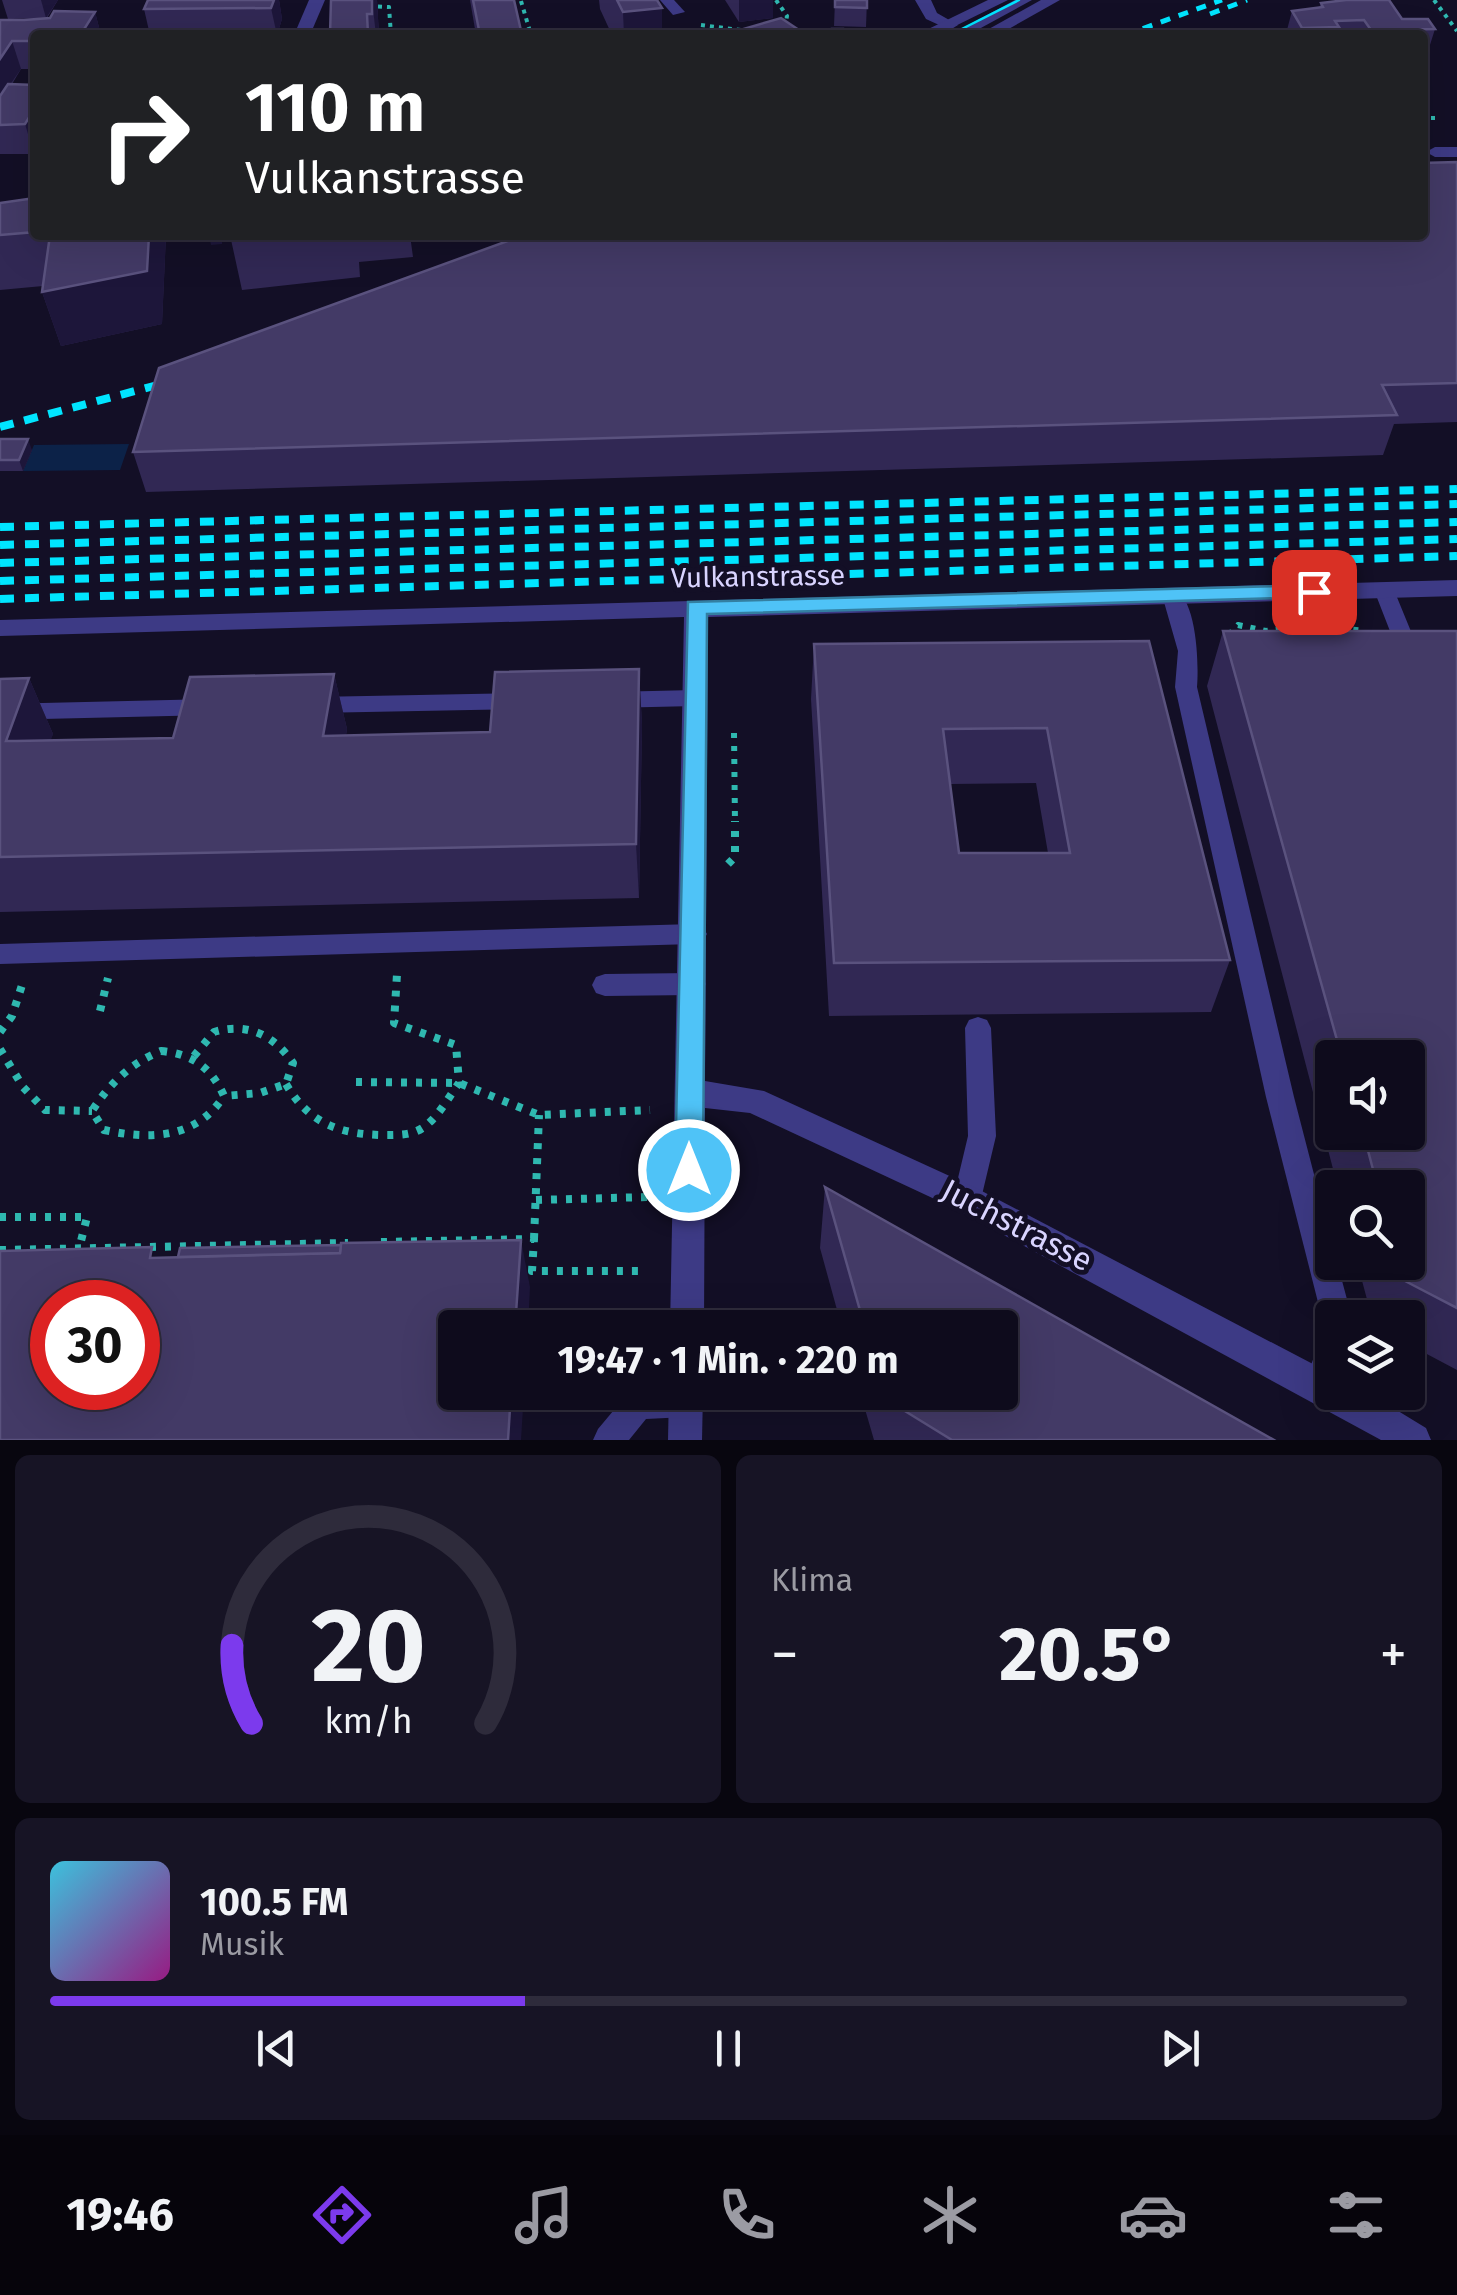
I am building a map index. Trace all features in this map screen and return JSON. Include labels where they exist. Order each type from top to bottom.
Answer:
[{"type":"street","points":[[304,30],[317,0]]},
{"type":"street","points":[[923,0],[930,16],[953,30],[1000,0]]},
{"type":"street","points":[[995,30],[1052,0]]},
{"type":"street","points":[[1428,153],[1457,152]]},
{"type":"street","name":"Vulkanstrasse","points":[[0,628],[1457,588]]},
{"type":"street","points":[[687,1310],[696,607]]},
{"type":"street","name":"Juchstrasse","points":[[690,1092],[753,1100],[967,1198],[1315,1382]]},
{"type":"street","points":[[685,1440],[686,1410]]},
{"type":"street","name":"Juchstrasse","points":[[1363,1410],[1414,1440]]},
{"type":"lane","points":[[667,0],[684,11]]},
{"type":"lane","points":[[953,30],[1025,0]]},
{"type":"lane","points":[[1371,651],[1408,651],[1384,590]]},
{"type":"lane","points":[[1172,596],[1189,651],[1186,687],[1280,1097],[1332,1300]]},
{"type":"lane","points":[[1189,651],[1224,651]]},
{"type":"lane","points":[[592,700],[695,698]]},
{"type":"lane","points":[[282,706],[553,701]]},
{"type":"lane","points":[[0,712],[243,707]]},
{"type":"lane","points":[[0,954],[694,934]]},
{"type":"lane","points":[[605,984],[693,984]]},
{"type":"lane","points":[[967,1198],[981,1166],[985,1140],[978,1028]]},
{"type":"lane","points":[[610,1440],[635,1410]]},
{"type":"path","points":[[776,0],[787,16],[785,30]]},
{"type":"path","points":[[1434,0],[1457,31]]},
{"type":"path","points":[[521,2],[529,30]]},
{"type":"path","points":[[352,6],[389,6],[391,30]]},
{"type":"path","points":[[684,11],[701,25],[745,30]]},
{"type":"path","points":[[1428,118],[1436,118]]},
{"type":"path","points":[[1224,651],[1228,636],[1238,625],[1266,631],[1314,625],[1365,631],[1396,621]]},
{"type":"path","points":[[734,733],[735,857]]},
{"type":"path","points":[[286,1084],[303,1112],[316,1123],[346,1133],[386,1135],[421,1129],[459,1082],[456,1045],[394,1023],[398,942]]},
{"type":"path","points":[[0,1032],[12,1016],[33,952]]},
{"type":"path","points":[[194,1056],[208,1033],[228,1026],[252,1029],[287,1052],[293,1064],[286,1084]]},
{"type":"path","points":[[0,1049],[22,1087],[45,1110],[92,1111]]},
{"type":"path","points":[[92,1111],[112,1085],[146,1056],[162,1051],[194,1056],[224,1096]]},
{"type":"path","points":[[356,1082],[459,1082],[539,1115],[650,1110]]},
{"type":"path","points":[[224,1096],[260,1093],[286,1084]]},
{"type":"path","points":[[92,1111],[104,1130],[150,1136],[182,1132],[202,1123],[216,1112],[224,1096]]},
{"type":"path","points":[[539,1115],[532,1272],[645,1271]]},
{"type":"path","points":[[536,1200],[648,1197]]},
{"type":"path","points":[[0,1218],[87,1216],[79,1248]]},
{"type":"path","points":[[376,1242],[534,1239]]},
{"type":"path","points":[[0,1250],[356,1243]]},
{"type":"water","points":[[129,444],[120,470],[23,471],[34,445]]},
{"type":"building","points":[[148,0],[274,0],[271,8],[144,9]]},
{"type":"building","points":[[331,0],[372,0],[368,30],[330,30]]},
{"type":"building","points":[[473,0],[514,0],[521,30],[479,30]]},
{"type":"building","points":[[617,0],[657,0],[662,8],[623,12]]},
{"type":"building","points":[[835,0],[867,0],[867,8],[835,7]]},
{"type":"building","points":[[1346,0],[1389,0],[1402,19],[1428,19],[1435,29],[1371,30],[1364,20],[1335,21],[1339,27],[1302,28],[1292,11]]},
{"type":"building","points":[[54,11],[95,12],[84,30],[30,30],[30,41],[12,41],[0,59],[0,20],[50,18]]},
{"type":"building","points":[[781,18],[799,30],[740,30]]},
{"type":"building","points":[[8,84],[30,85],[30,116],[25,124],[0,125],[0,96]]},
{"type":"building","points":[[1457,162],[1457,383],[1382,385],[1397,415],[133,452],[159,368],[510,240],[1428,240],[1428,163]]},
{"type":"building","points":[[30,199],[30,232],[0,235],[0,203]]},
{"type":"building","points":[[49,240],[149,240],[147,271],[42,292]]},
{"type":"building","points":[[0,439],[28,439],[19,460],[0,460]]},
{"type":"building","points":[[1223,631],[1457,631],[1457,1308],[1405,1280],[1425,1280],[1425,1170],[1373,1170],[1368,1150],[1425,1150],[1425,1040],[1337,1040]]},
{"type":"building","points":[[1149,641],[1230,960],[834,963],[814,644]],"holes":[[[1047,728],[1070,853],[959,853],[943,729]]]},
{"type":"building","points":[[639,669],[636,844],[0,857],[0,679],[29,678],[6,741],[16,741],[173,738],[190,677],[334,674],[323,736],[490,732],[495,672]]},
{"type":"building","points":[[825,1187],[1274,1440],[952,1440],[903,1410],[1018,1410],[1018,1310],[860,1310]]},
{"type":"building","points":[[521,1240],[516,1310],[438,1310],[438,1410],[510,1410],[508,1440],[0,1440],[0,1251],[152,1247],[150,1258],[340,1253],[341,1243]]},
{"type":"building","points":[[341,1245],[340,1253],[178,1257],[180,1248]]},
{"type":"tram line","points":[[960,30],[1019,0]]},
{"type":"railway","points":[[1139,30],[1222,0]]},
{"type":"railway","points":[[1210,14],[1247,0]]},
{"type":"railway","points":[[0,427],[180,379]]},
{"type":"railway","points":[[0,527],[1457,489]]},
{"type":"railway","points":[[0,545],[1457,504]]},
{"type":"railway","points":[[0,563],[1457,522]]},
{"type":"railway","points":[[0,581],[1457,539]]},
{"type":"railway","points":[[0,599],[1457,556]]},
{"type":"route","points":[[689,1170],[696,607],[1314,592]]}]
